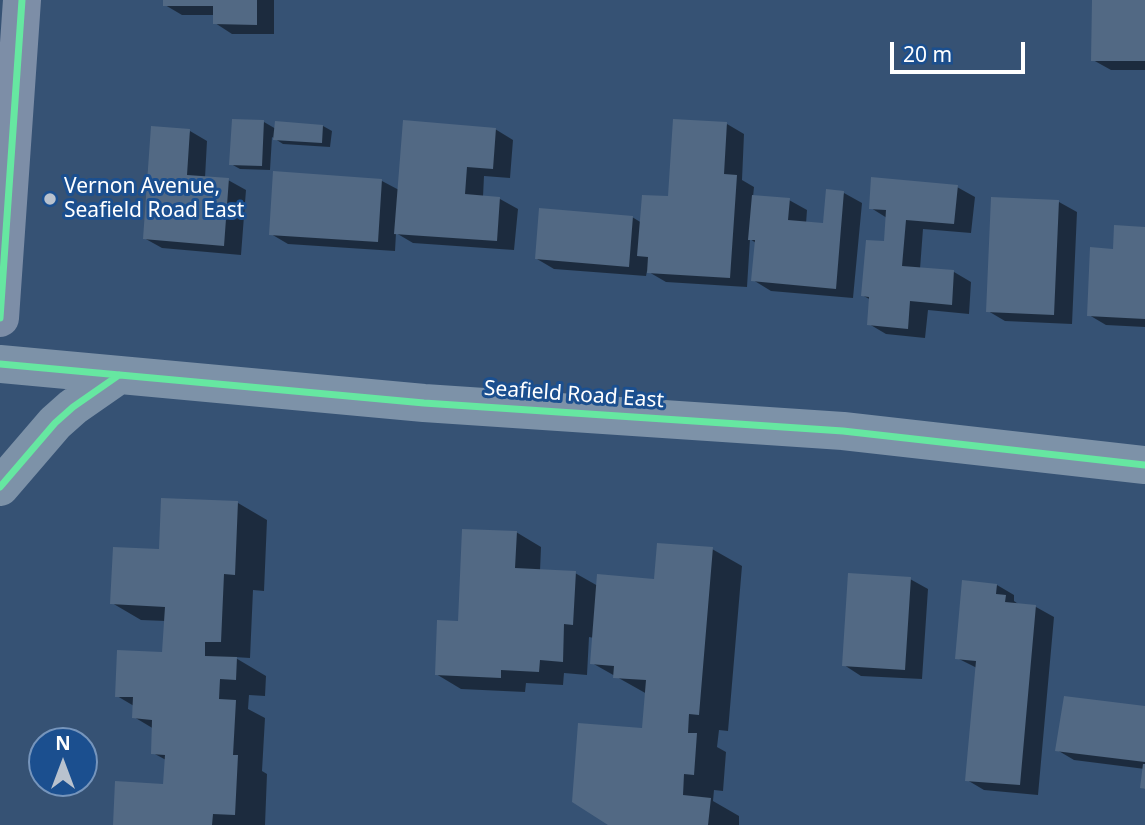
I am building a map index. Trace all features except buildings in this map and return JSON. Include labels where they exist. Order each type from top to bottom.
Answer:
[{"type":"main road","points":[[0,318],[22,0]]},
{"type":"street","name":"Seafield Road East","points":[[0,364],[424,403],[844,430],[1145,465]]},
{"type":"street","points":[[0,487],[55,423],[119,375]]},
{"type":"cycle path","points":[[0,318],[22,0]]},
{"type":"cycle path","points":[[0,364],[424,403],[843,431],[1145,465]]},
{"type":"cycle path","points":[[0,487],[55,423],[119,375]]},
{"type":"place","name":"Vernon Avenue, Seafield Road East","points":[[50,199]]}]
